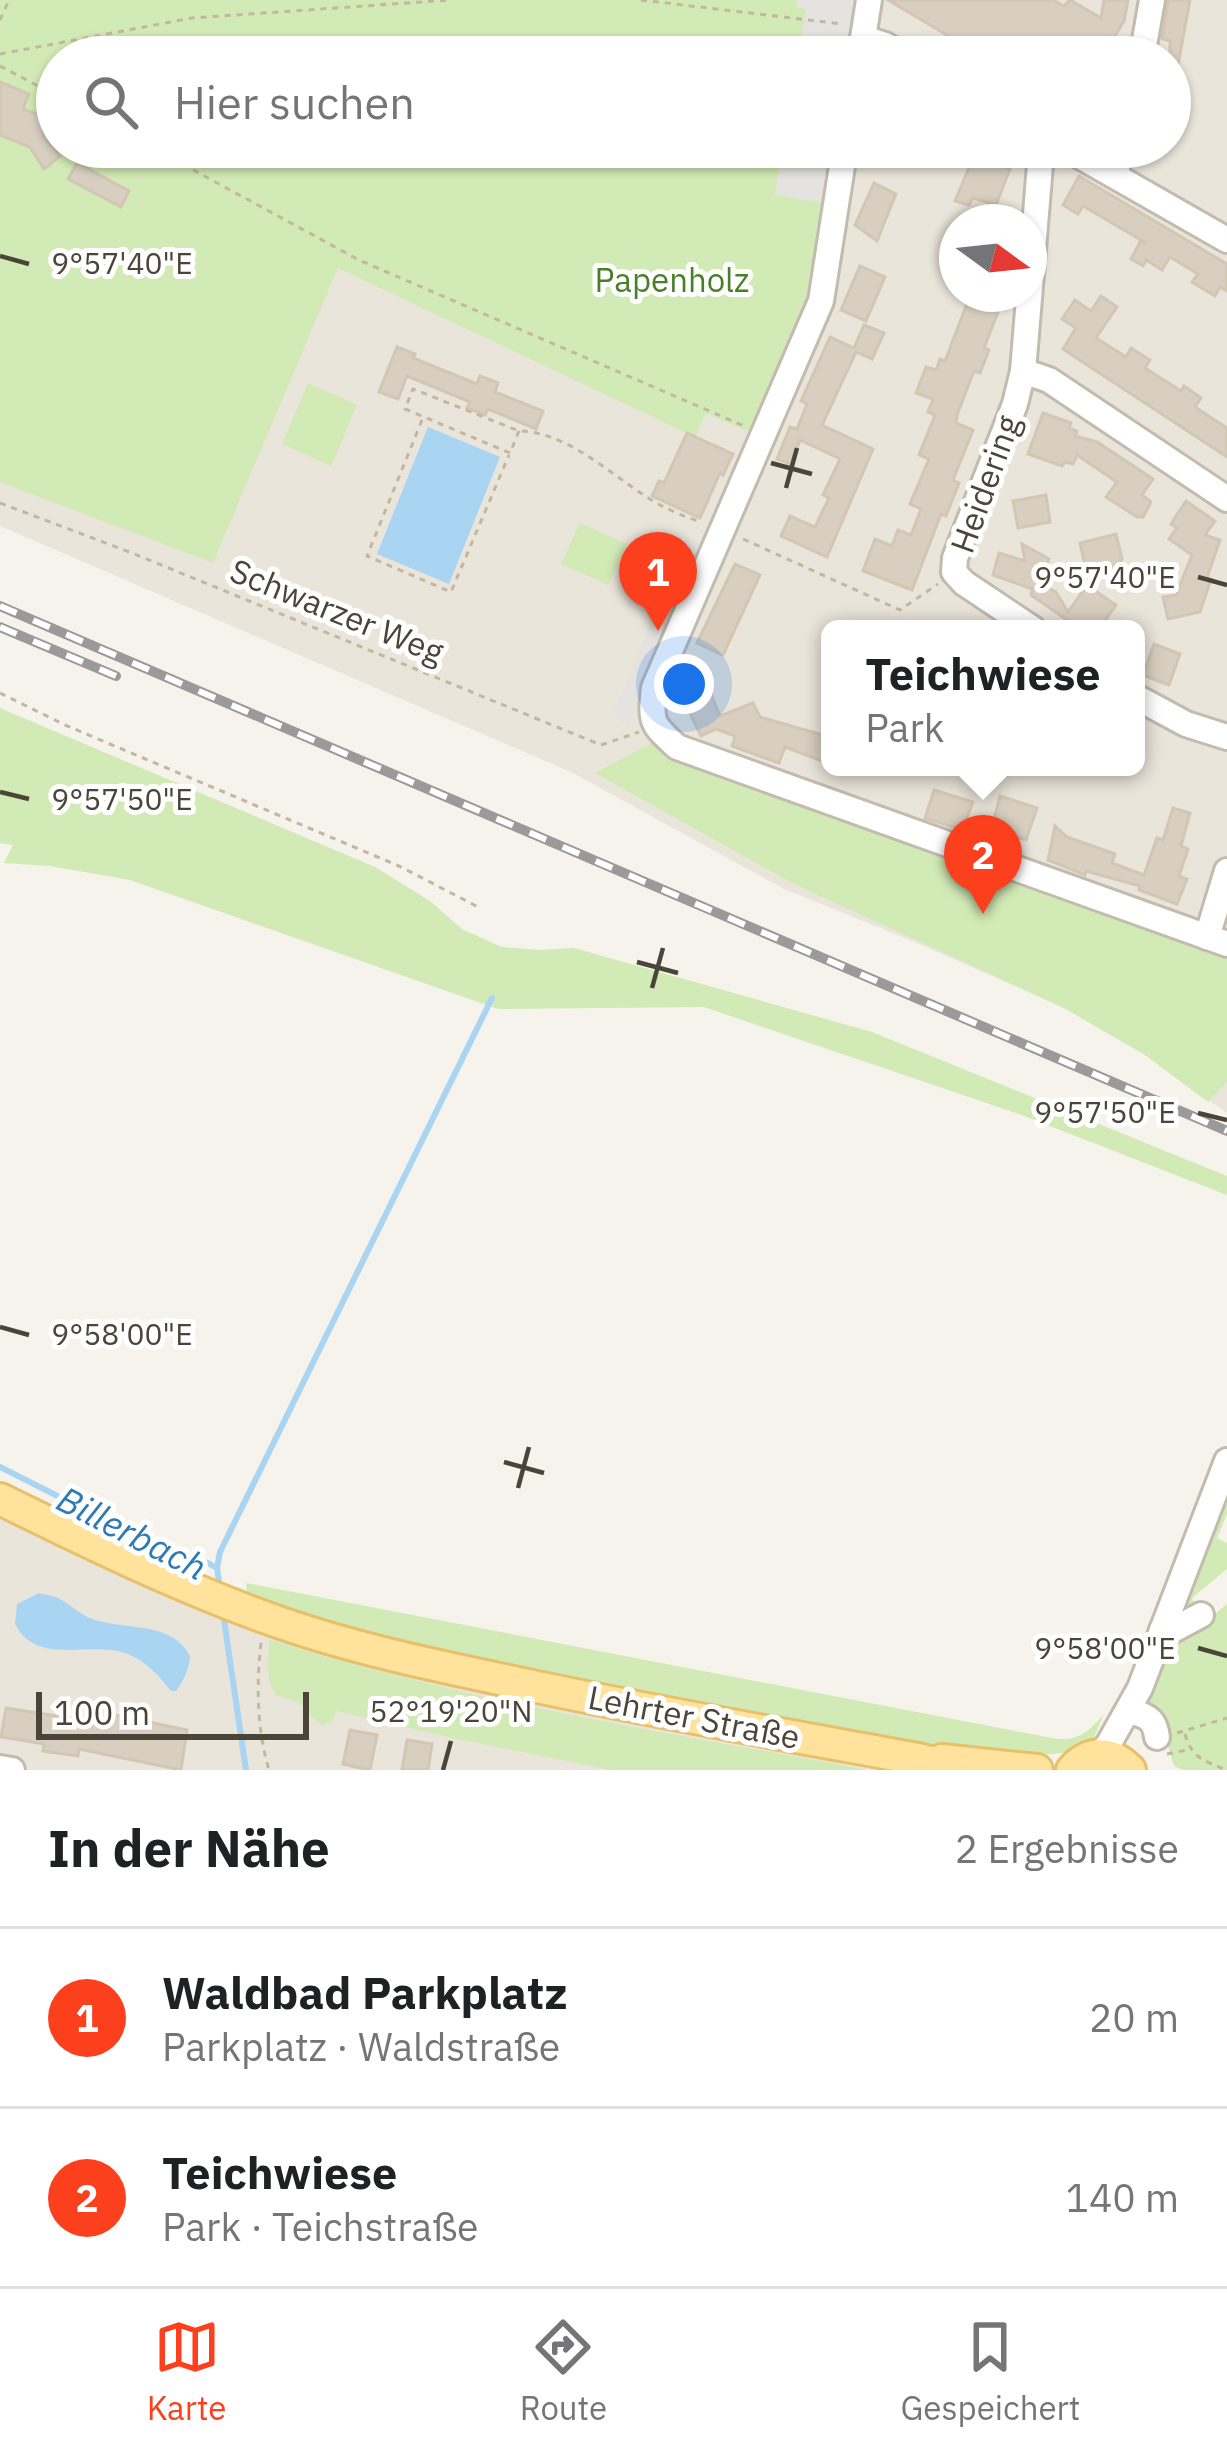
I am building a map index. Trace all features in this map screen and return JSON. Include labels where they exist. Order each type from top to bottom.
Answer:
[{"type":"main road","name":"Lehrter Straße","points":[[0,1499],[204,1592],[325,1637],[483,1676],[962,1770]]},
{"type":"main road","name":"Lehrter Straße","points":[[918,1759],[1037,1770]]},
{"type":"street","points":[[863,36],[869,0]]},
{"type":"street","points":[[1145,36],[1152,0]]},
{"type":"street","points":[[842,168],[821,301],[654,688],[651,711],[655,726],[677,747],[1217,940],[1227,871]]},
{"type":"street","name":"Heidering","points":[[1020,620],[954,572],[1023,371],[1040,168]]},
{"type":"street","points":[[1103,168],[1227,240]]},
{"type":"street","points":[[1114,174],[1116,168]]},
{"type":"street","name":"Heidering","points":[[1023,371],[1049,380],[1227,499]]},
{"type":"street","points":[[1145,703],[1186,724],[1227,737]]},
{"type":"street","points":[[1094,1766],[1138,1700],[1227,1461]]},
{"type":"street","points":[[1162,1630],[1173,1630],[1201,1615]]},
{"type":"street","points":[[1138,1700],[1154,1723],[1157,1737]]},
{"type":"street","points":[[0,1768],[12,1770]]},
{"type":"path","points":[[0,20],[9,0]]},
{"type":"path","points":[[96,36],[192,18],[450,0]]},
{"type":"path","points":[[641,0],[833,22],[854,36]]},
{"type":"path","points":[[0,54],[36,47]]},
{"type":"path","points":[[0,67],[36,85]]},
{"type":"path","points":[[190,168],[359,260],[762,434]]},
{"type":"path","points":[[510,453],[405,410],[413,389],[580,451],[664,507],[900,610],[954,572]]},
{"type":"path","points":[[423,417],[367,556],[451,592],[519,431]]},
{"type":"path","name":"Schwarzer Weg","points":[[0,503],[601,746],[655,726]]},
{"type":"path","points":[[0,693],[399,866],[479,908]]},
{"type":"path","points":[[256,1614],[262,1631],[257,1680],[269,1770]]},
{"type":"path","points":[[1157,1737],[1227,1718]]},
{"type":"path","points":[[1184,1731],[1197,1757],[1226,1770]]},
{"type":"shaded area","points":[[0,0],[1227,0],[1227,1113],[1145,1055],[1064,1008],[784,889],[573,773],[0,526]]},
{"type":"shaded area","points":[[798,0],[859,0],[853,36],[802,36],[806,10],[797,7]]},
{"type":"shaded area","points":[[780,168],[830,168],[824,203],[775,195]]},
{"type":"shaded area","points":[[688,538],[705,544],[629,725],[611,717]]},
{"type":"shaded area","points":[[0,1499],[244,1609],[961,1770],[0,1770]]},
{"type":"green space","name":"Papenholz","points":[[0,0],[798,0],[797,7],[806,9],[802,36],[36,36],[36,168],[780,168],[775,195],[824,203],[804,307],[749,432],[706,413],[695,437],[338,268],[213,563],[0,482]]},
{"type":"green space","points":[[308,383],[357,405],[331,466],[282,444]]},
{"type":"green space","points":[[580,523],[627,544],[608,585],[561,564]]},
{"type":"green space","points":[[0,708],[375,867],[430,901],[462,929],[502,947],[574,948],[872,1032],[1227,1176],[1227,1195],[1019,1114],[704,1007],[498,1009],[130,880],[4,863],[13,845],[0,843]]},
{"type":"green space","points":[[653,742],[674,759],[1227,956],[1227,1082],[1208,1102],[1145,1055],[1064,1008],[792,883],[595,773]]},
{"type":"green space","points":[[1227,1479],[1227,1514],[1217,1538],[1227,1543],[1227,1569],[1192,1598],[1197,1608],[1180,1609]]},
{"type":"green space","points":[[246,1583],[1057,1739],[1084,1733],[1104,1714],[1093,1740],[1062,1753],[941,1745],[939,1752],[482,1667],[247,1599]]},
{"type":"green space","points":[[1227,1604],[1227,1770],[1183,1770],[1174,1766],[1162,1728],[1150,1711],[1149,1690],[1166,1655]]},
{"type":"green space","points":[[270,1640],[492,1698],[869,1770],[611,1770],[337,1711],[332,1722],[322,1725],[300,1703],[276,1695],[268,1675]]},
{"type":"water","points":[[428,427],[500,457],[449,584],[377,554]]},
{"type":"water","points":[[39,1593],[58,1598],[92,1619],[171,1637],[190,1656],[179,1687],[171,1691],[147,1665],[128,1654],[51,1649],[25,1637],[15,1624],[17,1604]]},
{"type":"building","points":[[888,0],[1053,0],[1064,6],[1070,0],[1101,18],[1104,0],[1128,0],[1115,36],[949,36]]},
{"type":"building","points":[[1168,0],[1190,0],[1183,36],[1162,36]]},
{"type":"building","points":[[0,82],[29,94],[23,109],[36,114],[36,156],[30,147],[0,135]]},
{"type":"building","points":[[74,168],[86,168],[129,191],[121,207],[68,179]]},
{"type":"building","points":[[969,168],[1010,169],[996,204],[973,198],[966,204],[955,201]]},
{"type":"building","points":[[1079,176],[1227,264],[1227,291],[1220,287],[1215,296],[1192,282],[1198,274],[1170,257],[1162,270],[1146,260],[1143,266],[1131,259],[1140,242],[1146,243],[1083,206],[1078,214],[1063,205]]},
{"type":"building","points":[[874,183],[896,194],[877,241],[855,225]]},
{"type":"building","points":[[860,266],[885,277],[866,321],[841,310]]},
{"type":"building","points":[[1101,296],[1117,307],[1096,338],[1126,357],[1131,348],[1150,360],[1145,368],[1201,398],[1195,407],[1227,428],[1227,457],[1063,349],[1076,328],[1062,319],[1075,300],[1091,311]]},
{"type":"building","points":[[964,312],[998,312],[980,373],[974,371],[957,415],[956,423],[973,430],[953,480],[959,483],[946,516],[941,514],[912,590],[863,571],[875,539],[892,546],[898,530],[911,535],[921,509],[910,504],[929,459],[919,455],[935,415],[928,412],[933,399],[916,393],[926,367],[936,370],[940,359],[945,361]]},
{"type":"building","points":[[864,325],[884,333],[872,359],[856,352],[822,425],[873,449],[827,557],[781,536],[790,516],[815,527],[840,459],[800,440],[791,464],[777,459],[790,427],[797,429],[807,404],[801,401],[830,337],[854,348]]},
{"type":"building","points":[[397,347],[477,384],[480,376],[498,383],[495,392],[543,411],[536,429],[488,409],[485,415],[467,408],[470,402],[407,376],[398,399],[379,392]]},
{"type":"building","points":[[1043,413],[1071,423],[1075,436],[1097,442],[1153,479],[1142,495],[1151,502],[1143,517],[1106,497],[1117,482],[1077,455],[1073,464],[1062,466],[1028,454]]},
{"type":"building","points":[[687,433],[733,454],[700,518],[652,496],[659,481],[664,483]]},
{"type":"building","points":[[1046,495],[1050,522],[1018,528],[1013,501]]},
{"type":"building","points":[[1186,501],[1215,521],[1205,535],[1220,540],[1200,612],[1168,619],[1163,597],[1176,595],[1192,555],[1169,539],[1177,528],[1171,524]]},
{"type":"building","points":[[1116,534],[1122,559],[1114,575],[1085,565],[1080,543]]},
{"type":"building","points":[[1022,544],[1049,559],[1040,584],[1056,592],[1068,612],[1087,585],[1116,605],[1105,620],[1067,620],[1031,595],[1032,589],[993,575],[999,553],[1025,561]]},
{"type":"building","points":[[735,564],[760,575],[723,655],[697,643]]},
{"type":"building","points":[[1154,644],[1180,654],[1169,685],[1145,676]]},
{"type":"building","points":[[699,677],[707,684],[720,716],[753,703],[760,717],[821,734],[821,761],[785,747],[779,763],[732,746],[735,736],[716,729],[701,736],[680,685]]},
{"type":"building","points":[[934,790],[973,802],[962,830],[925,818]]},
{"type":"building","points":[[1000,796],[1037,808],[1026,840],[991,829]]},
{"type":"building","points":[[1173,808],[1190,813],[1181,846],[1188,849],[1179,876],[1187,879],[1177,904],[1139,890],[1140,886],[1086,871],[1085,875],[1048,860],[1055,826],[1067,837],[1115,854],[1112,863],[1144,875]]},
{"type":"building","points":[[6,1708],[108,1724],[110,1714],[187,1730],[181,1770],[79,1749],[78,1756],[43,1751],[44,1744],[1,1737]]},
{"type":"building","points":[[350,1730],[377,1735],[370,1770],[343,1764]]},
{"type":"building","points":[[407,1740],[432,1744],[428,1770],[402,1770]]},
{"type":"waterway","points":[[220,1588],[220,1552],[492,998]]},
{"type":"waterway","name":"Billerbach","points":[[0,1467],[176,1556],[217,1568]]},
{"type":"waterway","name":"Billerbach","points":[[223,1613],[246,1770]]},
{"type":"railway","points":[[0,606],[1227,1131]]},
{"type":"railway","points":[[0,627],[116,676]]},
{"type":"place","name":"Waldbad Parkplatz","points":[[658,631]]},
{"type":"place","name":"Teichwiese","points":[[983,914]]}]
